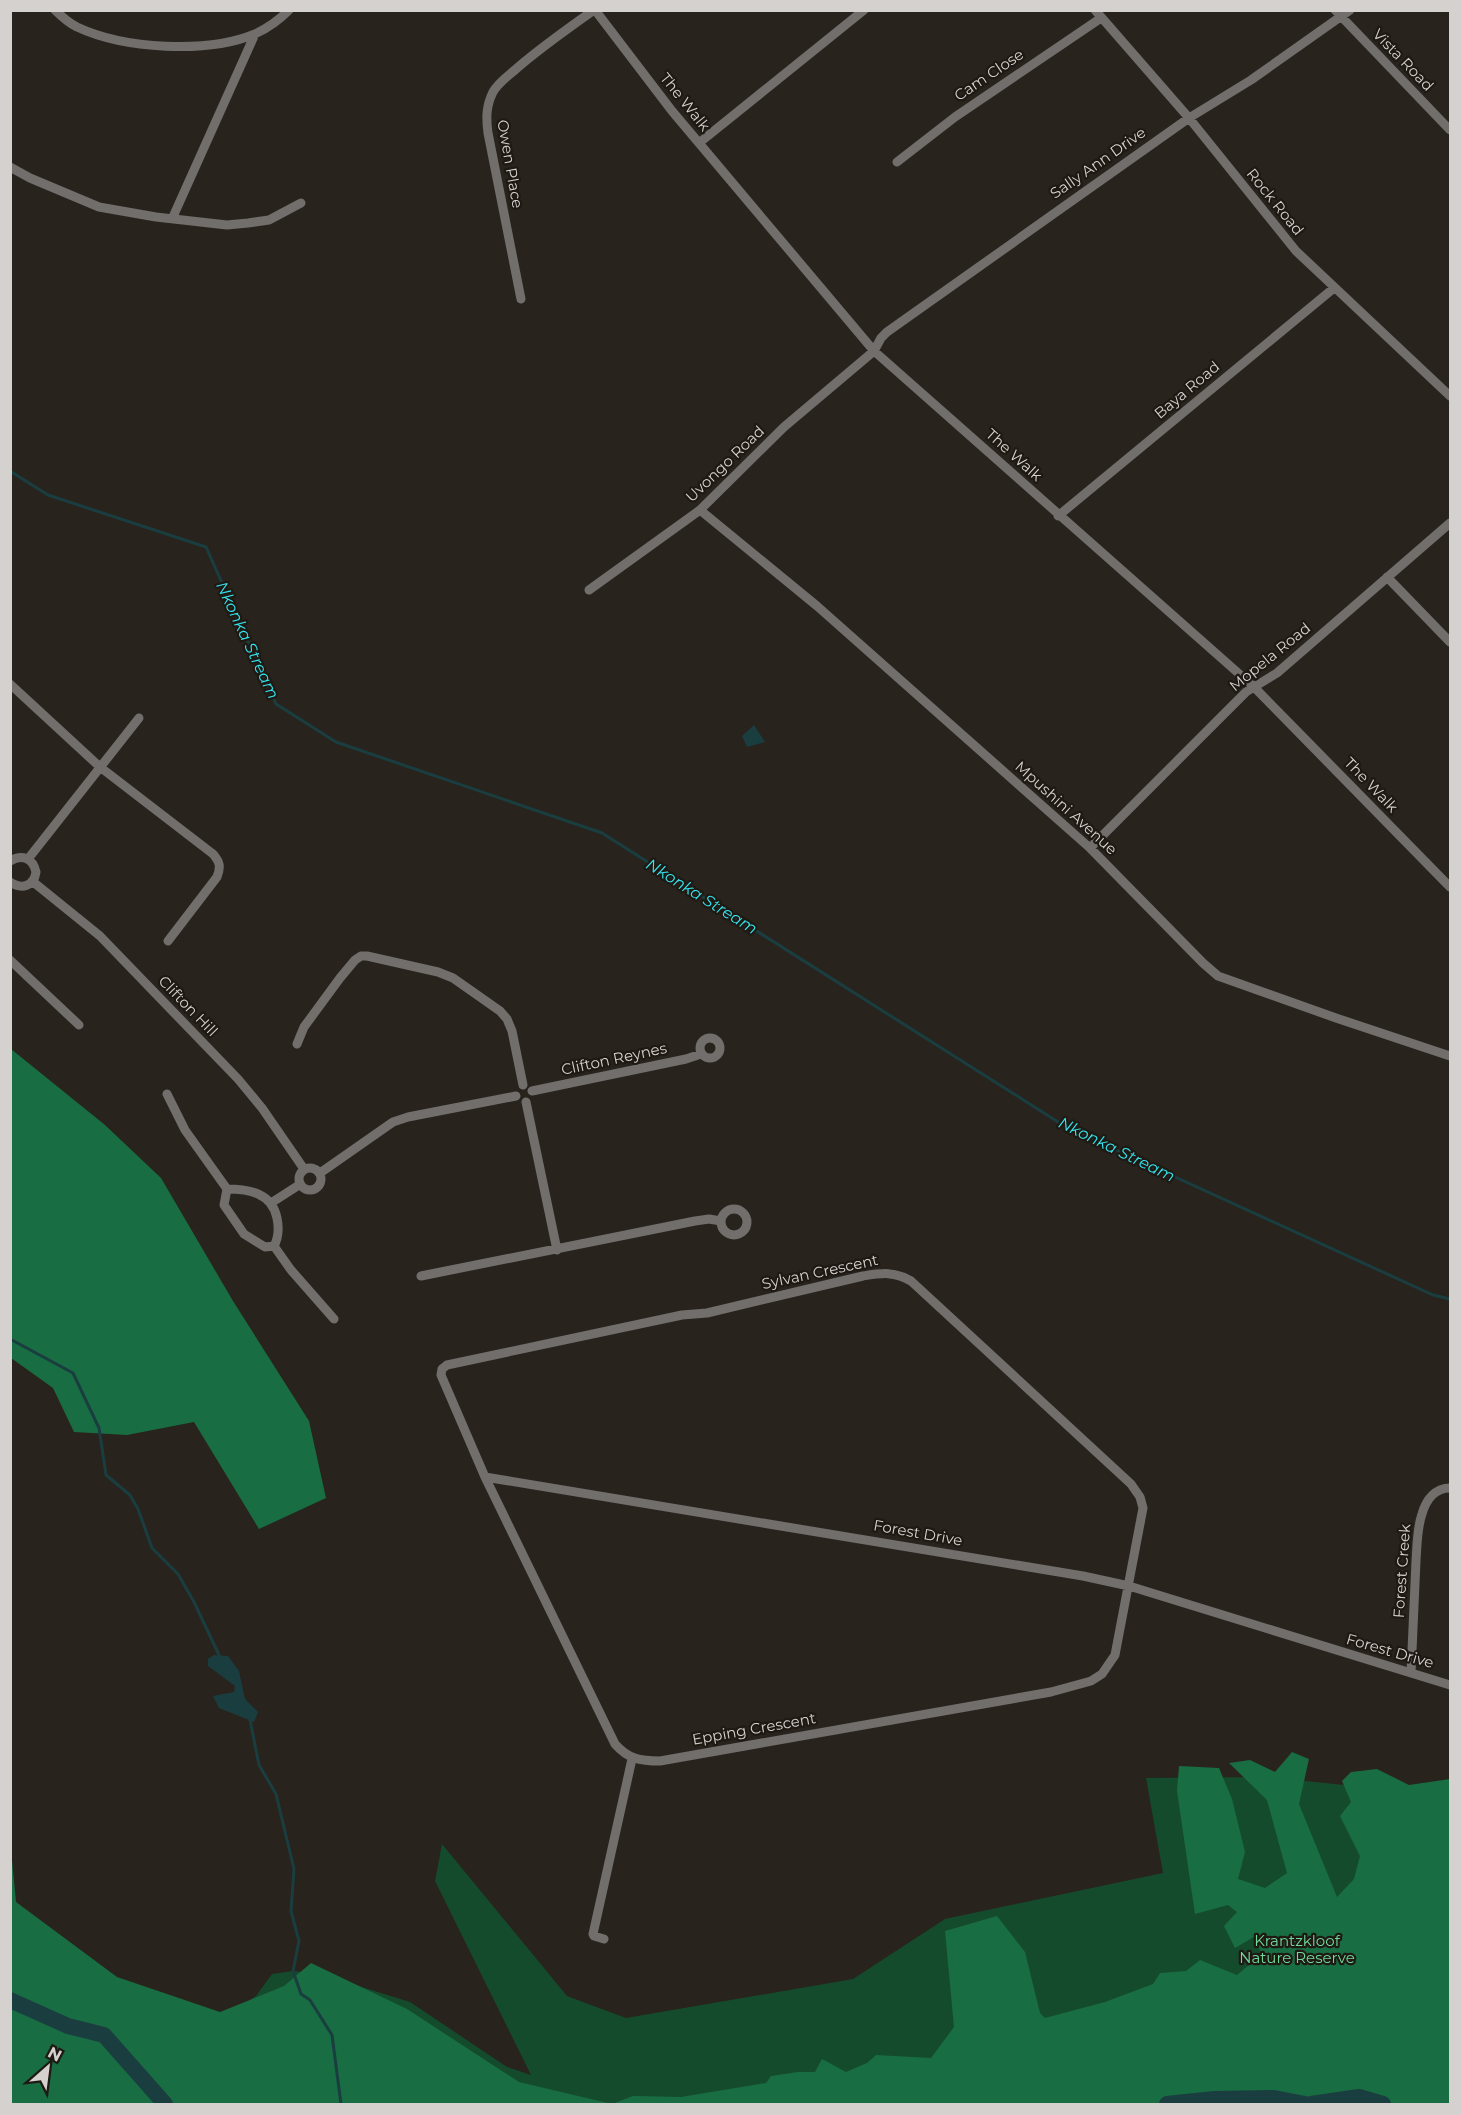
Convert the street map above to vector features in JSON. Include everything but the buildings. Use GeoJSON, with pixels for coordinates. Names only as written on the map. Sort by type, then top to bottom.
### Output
{"type":"FeatureCollection","features":[{"type":"Feature","properties":{"kind":"street"},"geometry":{"type":"LineString","coordinates":[[55,10],[75,26],[93,33],[148,44],[209,45],[255,34],[277,21],[289,10]]}},
{"type":"Feature","properties":{"kind":"street","name":"The Walk"},"geometry":{"type":"LineString","coordinates":[[594,10],[699,143],[874,351],[1254,687],[1450,887]]}},
{"type":"Feature","properties":{"kind":"street","name":"Owen Place"},"geometry":{"type":"LineString","coordinates":[[521,299],[488,133],[487,107],[500,83],[536,51],[594,10]]}},
{"type":"Feature","properties":{"kind":"street"},"geometry":{"type":"LineString","coordinates":[[699,143],[864,10]]}},
{"type":"Feature","properties":{"kind":"street","name":"Sally Ann Drive"},"geometry":{"type":"LineString","coordinates":[[874,351],[886,332],[1189,118],[1251,80],[1338,14],[1350,10]]}},
{"type":"Feature","properties":{"kind":"street","name":"Rock Road"},"geometry":{"type":"LineString","coordinates":[[1098,14],[1189,118],[1284,238],[1450,396]]}},
{"type":"Feature","properties":{"kind":"street","name":"Cam Close"},"geometry":{"type":"LineString","coordinates":[[897,162],[955,117],[1098,14]]}},
{"type":"Feature","properties":{"kind":"street","name":"Vista Road"},"geometry":{"type":"LineString","coordinates":[[1338,14],[1450,130]]}},
{"type":"Feature","properties":{"kind":"street"},"geometry":{"type":"LineString","coordinates":[[172,219],[255,34]]}},
{"type":"Feature","properties":{"kind":"street"},"geometry":{"type":"LineString","coordinates":[[10,167],[30,178],[99,207],[172,219],[227,225],[248,223],[269,220],[301,203]]}},
{"type":"Feature","properties":{"kind":"street","name":"Baya Road"},"geometry":{"type":"LineString","coordinates":[[1058,516],[1334,288]]}},
{"type":"Feature","properties":{"kind":"street","name":"Uvongo Road"},"geometry":{"type":"LineString","coordinates":[[589,590],[699,510],[784,428],[874,351]]}},
{"type":"Feature","properties":{"kind":"street","name":"Mpushini Avenue"},"geometry":{"type":"LineString","coordinates":[[699,510],[817,606],[1090,848],[1218,976],[1450,1056]]}},
{"type":"Feature","properties":{"kind":"street","name":"Mopela Road"},"geometry":{"type":"LineString","coordinates":[[1090,848],[1246,692],[1277,673],[1450,523]]}},
{"type":"Feature","properties":{"kind":"street"},"geometry":{"type":"LineString","coordinates":[[1387,577],[1450,642]]}},
{"type":"Feature","properties":{"kind":"street"},"geometry":{"type":"LineString","coordinates":[[10,684],[100,767],[213,854],[219,862],[220,869],[217,877],[168,941]]}},
{"type":"Feature","properties":{"kind":"street"},"geometry":{"type":"LineString","coordinates":[[28,859],[139,718]]}},
{"type":"Feature","properties":{"kind":"street"},"geometry":{"type":"LineString","coordinates":[[10,861],[19,857],[28,859],[32,862],[36,872],[32,881],[25,886],[11,883]]}},
{"type":"Feature","properties":{"kind":"street","name":"Clifton Hill"},"geometry":{"type":"LineString","coordinates":[[32,881],[100,936],[238,1079],[262,1108],[304,1169]]}},
{"type":"Feature","properties":{"kind":"street"},"geometry":{"type":"LineString","coordinates":[[297,1044],[304,1027],[348,969],[361,956],[367,956],[438,972],[453,978],[500,1011],[512,1030],[523,1085]]}},
{"type":"Feature","properties":{"kind":"street"},"geometry":{"type":"LineString","coordinates":[[10,960],[79,1025]]}},
{"type":"Feature","properties":{"kind":"street","name":"Clifton Reynes"},"geometry":{"type":"LineString","coordinates":[[532,1091],[701,1054]]}},
{"type":"Feature","properties":{"kind":"street"},"geometry":{"type":"LineString","coordinates":[[523,1085],[532,1091],[532,1097],[526,1102]]}},
{"type":"Feature","properties":{"kind":"street"},"geometry":{"type":"LineString","coordinates":[[523,1085],[516,1090],[516,1096],[518,1100],[526,1102]]}},
{"type":"Feature","properties":{"kind":"street"},"geometry":{"type":"LineString","coordinates":[[167,1094],[185,1130],[227,1189],[224,1205],[244,1234],[266,1247],[274,1246]]}},
{"type":"Feature","properties":{"kind":"street"},"geometry":{"type":"LineString","coordinates":[[320,1173],[393,1122],[516,1096]]}},
{"type":"Feature","properties":{"kind":"street"},"geometry":{"type":"LineString","coordinates":[[526,1102],[557,1250]]}},
{"type":"Feature","properties":{"kind":"street"},"geometry":{"type":"LineString","coordinates":[[299,1185],[299,1174],[304,1169],[311,1167],[320,1173]]}},
{"type":"Feature","properties":{"kind":"street"},"geometry":{"type":"LineString","coordinates":[[299,1185],[306,1190],[314,1190],[320,1185],[320,1173]]}},
{"type":"Feature","properties":{"kind":"street"},"geometry":{"type":"LineString","coordinates":[[271,1203],[299,1185]]}},
{"type":"Feature","properties":{"kind":"street"},"geometry":{"type":"LineString","coordinates":[[227,1189],[254,1192],[271,1203],[278,1220],[279,1230],[274,1246]]}},
{"type":"Feature","properties":{"kind":"street"},"geometry":{"type":"LineString","coordinates":[[421,1276],[695,1221],[709,1219],[721,1221]]}},
{"type":"Feature","properties":{"kind":"street"},"geometry":{"type":"LineString","coordinates":[[274,1246],[291,1270],[334,1320]]}},
{"type":"Feature","properties":{"kind":"street","name":"Sylvan Crescent"},"geometry":{"type":"LineString","coordinates":[[485,1477],[441,1375],[442,1369],[447,1365],[682,1315],[706,1313],[863,1276],[887,1273],[900,1275],[911,1281],[1131,1484],[1140,1497],[1143,1508],[1129,1586]]}},
{"type":"Feature","properties":{"kind":"street"},"geometry":{"type":"LineString","coordinates":[[485,1477],[615,1744],[623,1754],[632,1759],[593,1934],[604,1939]]}},
{"type":"Feature","properties":{"kind":"street","name":"Forest Drive"},"geometry":{"type":"LineString","coordinates":[[485,1477],[1083,1576],[1129,1586],[1450,1685]]}},
{"type":"Feature","properties":{"kind":"street","name":"Forest Creek"},"geometry":{"type":"LineString","coordinates":[[1411,1673],[1421,1516],[1426,1503],[1434,1493],[1450,1488]]}},
{"type":"Feature","properties":{"kind":"street","name":"Epping Crescent"},"geometry":{"type":"LineString","coordinates":[[632,1759],[641,1761],[671,1759],[1079,1686],[1102,1674],[1115,1655],[1129,1586]]}},
{"type":"Feature","properties":{"kind":"green space"},"geometry":{"type":"Polygon","coordinates":[[[11,1049],[105,1125],[161,1178],[233,1301],[309,1421],[326,1498],[259,1529],[194,1422],[127,1435],[74,1432],[53,1388],[11,1358],[11,1049]]]}},
{"type":"Feature","properties":{"kind":"green space"},"geometry":{"type":"Polygon","coordinates":[[[1292,1752],[1309,1759],[1299,1804],[1337,1897],[1354,1879],[1360,1856],[1340,1816],[1351,1802],[1342,1781],[1351,1772],[1377,1769],[1409,1785],[1450,1779],[1450,2104],[612,2104],[633,2096],[681,2097],[766,2083],[771,2076],[815,2072],[822,2059],[846,2072],[867,2063],[876,2055],[931,2058],[954,2027],[945,1931],[997,1916],[1025,1952],[1040,2013],[1045,2018],[1105,2002],[1153,1984],[1160,1973],[1186,1971],[1200,1960],[1237,1975],[1262,1954],[1254,1937],[1235,1948],[1224,1926],[1237,1912],[1228,1905],[1195,1914],[1177,1791],[1179,1766],[1219,1768],[1232,1799],[1245,1852],[1238,1879],[1265,1888],[1287,1873],[1267,1800],[1229,1763],[1250,1760],[1275,1772],[1292,1752]]]}},
{"type":"Feature","properties":{"kind":"green space","name":"Krantzkloof Nature Reserve"},"geometry":{"type":"Polygon","coordinates":[[[1267,1777],[1412,1792],[1450,2104],[11,2104],[10,1920],[115,1997],[222,2019],[256,1996],[272,1974],[293,1971],[320,1974],[410,2002],[507,2067],[531,2075],[435,1881],[442,1844],[567,1996],[626,2018],[853,1979],[945,1919],[1163,1873],[1146,1778],[1267,1777]]]}},
{"type":"Feature","properties":{"kind":"green space"},"geometry":{"type":"Polygon","coordinates":[[[11,1849],[16,1902],[117,1977],[220,2012],[284,1986],[311,1963],[407,2009],[519,2082],[612,2104],[11,2104],[11,1849]]]}},
{"type":"Feature","properties":{"kind":"water"},"geometry":{"type":"Polygon","coordinates":[[[754,725],[765,742],[747,747],[742,736],[754,725]]]}},
{"type":"Feature","properties":{"kind":"water"},"geometry":{"type":"Polygon","coordinates":[[[214,1655],[228,1656],[239,1671],[245,1699],[258,1712],[254,1722],[219,1708],[213,1696],[234,1692],[235,1686],[208,1666],[208,1659],[214,1655]]]}},
{"type":"Feature","properties":{"kind":"waterway","name":"Nkonka Stream"},"geometry":{"type":"LineString","coordinates":[[10,471],[48,495],[206,547],[276,704],[336,742],[602,833],[1066,1127],[1433,1295],[1450,1299]]}},
{"type":"Feature","properties":{"kind":"waterway"},"geometry":{"type":"LineString","coordinates":[[10,1339],[73,1373],[99,1428],[106,1475],[130,1495],[138,1509],[152,1548],[178,1574],[219,1655]]}},
{"type":"Feature","properties":{"kind":"waterway"},"geometry":{"type":"LineString","coordinates":[[250,1720],[259,1765],[276,1794],[294,1869],[291,1911],[299,1941],[293,1971],[301,1994],[310,2000],[332,2035],[341,2104]]}},
{"type":"Feature","properties":{"kind":"waterway"},"geometry":{"type":"LineString","coordinates":[[10,2000],[68,2026],[104,2035],[165,2104]]}},
{"type":"Feature","properties":{"kind":"waterway"},"geometry":{"type":"LineString","coordinates":[[1311,2104],[1359,2097],[1383,2104]]}},
{"type":"Feature","properties":{"kind":"waterway"},"geometry":{"type":"LineString","coordinates":[[1167,2104],[1214,2099],[1274,2098],[1305,2104]]}}]}
